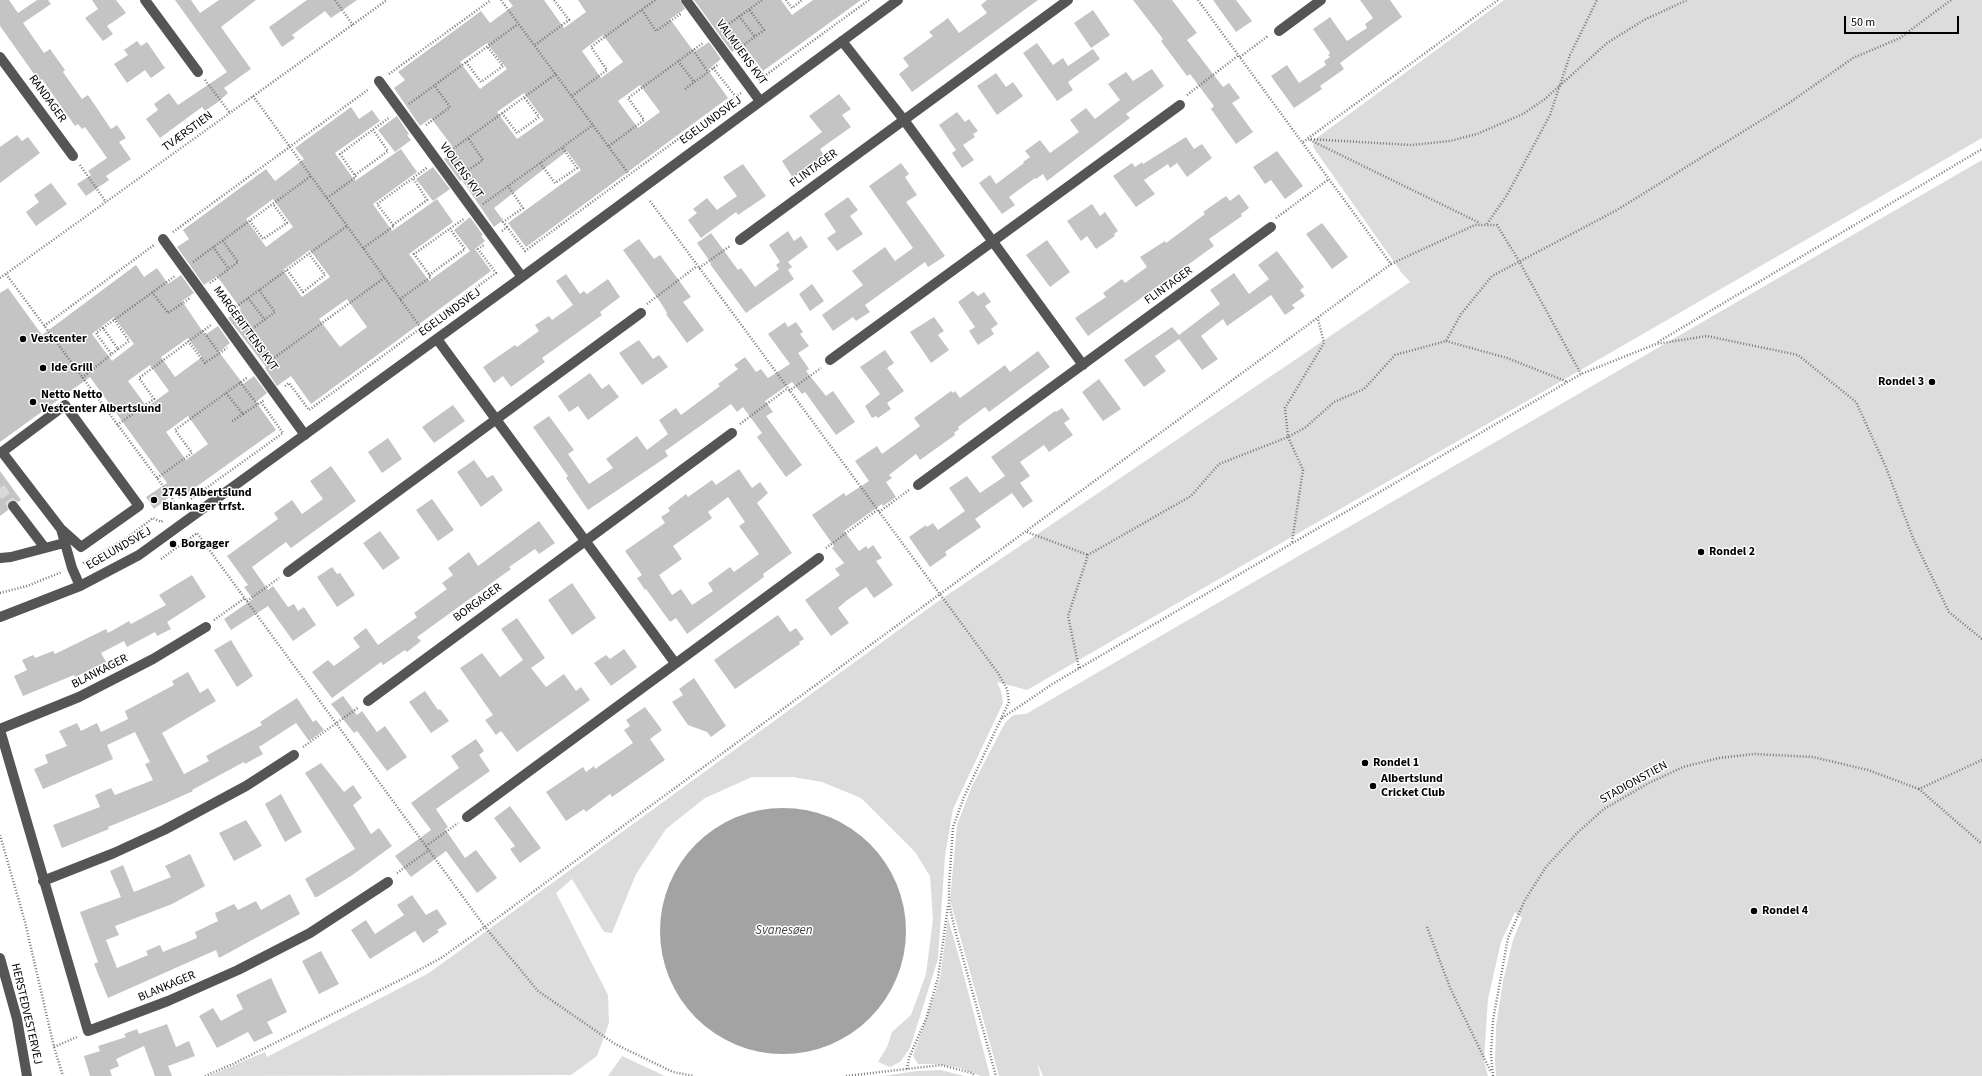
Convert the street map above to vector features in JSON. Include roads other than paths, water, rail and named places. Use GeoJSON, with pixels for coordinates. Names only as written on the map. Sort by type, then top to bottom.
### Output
{"type":"FeatureCollection","features":[{"type":"Feature","properties":{"kind":"street"},"geometry":{"type":"LineString","coordinates":[[145,0],[198,72]]}},
{"type":"Feature","properties":{"kind":"street","name":"EGELUNDSVEJ"},"geometry":{"type":"LineString","coordinates":[[0,617],[80,586],[139,555],[522,277],[898,0]]}},
{"type":"Feature","properties":{"kind":"street","name":"FLINTAGER"},"geometry":{"type":"LineString","coordinates":[[740,240],[1068,0]]}},
{"type":"Feature","properties":{"kind":"street"},"geometry":{"type":"LineString","coordinates":[[1279,31],[1321,0]]}},
{"type":"Feature","properties":{"kind":"street","name":"VALMUENS KVT"},"geometry":{"type":"LineString","coordinates":[[688,3],[760,101]]}},
{"type":"Feature","properties":{"kind":"street"},"geometry":{"type":"LineString","coordinates":[[842,41],[904,120],[1083,365]]}},
{"type":"Feature","properties":{"kind":"street","name":"RANDAGER"},"geometry":{"type":"LineString","coordinates":[[0,57],[73,156]]}},
{"type":"Feature","properties":{"kind":"street","name":"VIOLENS KVT"},"geometry":{"type":"LineString","coordinates":[[379,81],[522,277]]}},
{"type":"Feature","properties":{"kind":"street"},"geometry":{"type":"LineString","coordinates":[[830,360],[993,243],[1180,105]]}},
{"type":"Feature","properties":{"kind":"street","name":"FLINTAGER"},"geometry":{"type":"LineString","coordinates":[[918,485],[1271,227]]}},
{"type":"Feature","properties":{"kind":"street","name":"MARGERITTENS KVT"},"geometry":{"type":"LineString","coordinates":[[163,239],[305,435]]}},
{"type":"Feature","properties":{"kind":"street"},"geometry":{"type":"LineString","coordinates":[[288,572],[641,313]]}},
{"type":"Feature","properties":{"kind":"street"},"geometry":{"type":"LineString","coordinates":[[437,339],[675,663]]}},
{"type":"Feature","properties":{"kind":"street"},"geometry":{"type":"LineString","coordinates":[[61,530],[82,547],[139,506],[65,404],[2,452],[61,530],[72,568],[80,586]]}},
{"type":"Feature","properties":{"kind":"street","name":"BORGAGER"},"geometry":{"type":"LineString","coordinates":[[368,701],[732,433]]}},
{"type":"Feature","properties":{"kind":"street"},"geometry":{"type":"LineString","coordinates":[[13,506],[45,548]]}},
{"type":"Feature","properties":{"kind":"street"},"geometry":{"type":"LineString","coordinates":[[0,558],[11,557],[64,543]]}},
{"type":"Feature","properties":{"kind":"street"},"geometry":{"type":"LineString","coordinates":[[467,816],[819,558]]}},
{"type":"Feature","properties":{"kind":"street","name":"BLANKAGER"},"geometry":{"type":"LineString","coordinates":[[206,627],[153,659],[79,697],[0,730],[42,881],[88,1030],[168,1001],[238,970],[310,933],[388,882]]}},
{"type":"Feature","properties":{"kind":"street"},"geometry":{"type":"LineString","coordinates":[[42,881],[114,853],[164,830],[246,786],[294,755]]}},
{"type":"Feature","properties":{"kind":"street","name":"HERSTEDVESTERVEJ"},"geometry":{"type":"LineString","coordinates":[[0,958],[17,1019],[27,1076]]}},
{"type":"Feature","properties":{"kind":"water","name":"Svanesøen"},"geometry":{"type":"Polygon","coordinates":[[[783,808],[807,811],[830,818],[851,829],[870,844],[885,863],[896,884],[903,907],[906,931],[903,955],[896,978],[885,999],[870,1018],[851,1033],[830,1044],[807,1051],[783,1054],[759,1051],[736,1044],[715,1033],[696,1018],[681,999],[670,978],[663,955],[660,931],[663,907],[670,884],[681,863],[696,844],[715,829],[736,818],[759,811],[783,808]]]}},
{"type":"Feature","properties":{"kind":"tunnel"},"geometry":{"type":"LineString","coordinates":[[0,488],[13,506]]}},
{"type":"Feature","properties":{"kind":"place","name":"Vestcenter"},"geometry":{"type":"Point","coordinates":[23,339]}},
{"type":"Feature","properties":{"kind":"place","name":"Ide Grill"},"geometry":{"type":"Point","coordinates":[43,368]}},
{"type":"Feature","properties":{"kind":"place","name":"Rondel 3"},"geometry":{"type":"Point","coordinates":[1932,382]}},
{"type":"Feature","properties":{"kind":"place","name":"Netto Netto Vestcenter Albertslund"},"geometry":{"type":"Point","coordinates":[33,402]}},
{"type":"Feature","properties":{"kind":"place","name":"2745 Albertslund Blankager trfst."},"geometry":{"type":"Point","coordinates":[154,500]}},
{"type":"Feature","properties":{"kind":"place","name":"Borgager"},"geometry":{"type":"Point","coordinates":[173,544]}},
{"type":"Feature","properties":{"kind":"place","name":"Rondel 2"},"geometry":{"type":"Point","coordinates":[1701,552]}},
{"type":"Feature","properties":{"kind":"place","name":"Rondel 1"},"geometry":{"type":"Point","coordinates":[1365,763]}},
{"type":"Feature","properties":{"kind":"place","name":"Albertslund Cricket Club"},"geometry":{"type":"Point","coordinates":[1373,786]}},
{"type":"Feature","properties":{"kind":"place","name":"Rondel 4"},"geometry":{"type":"Point","coordinates":[1754,911]}}]}
